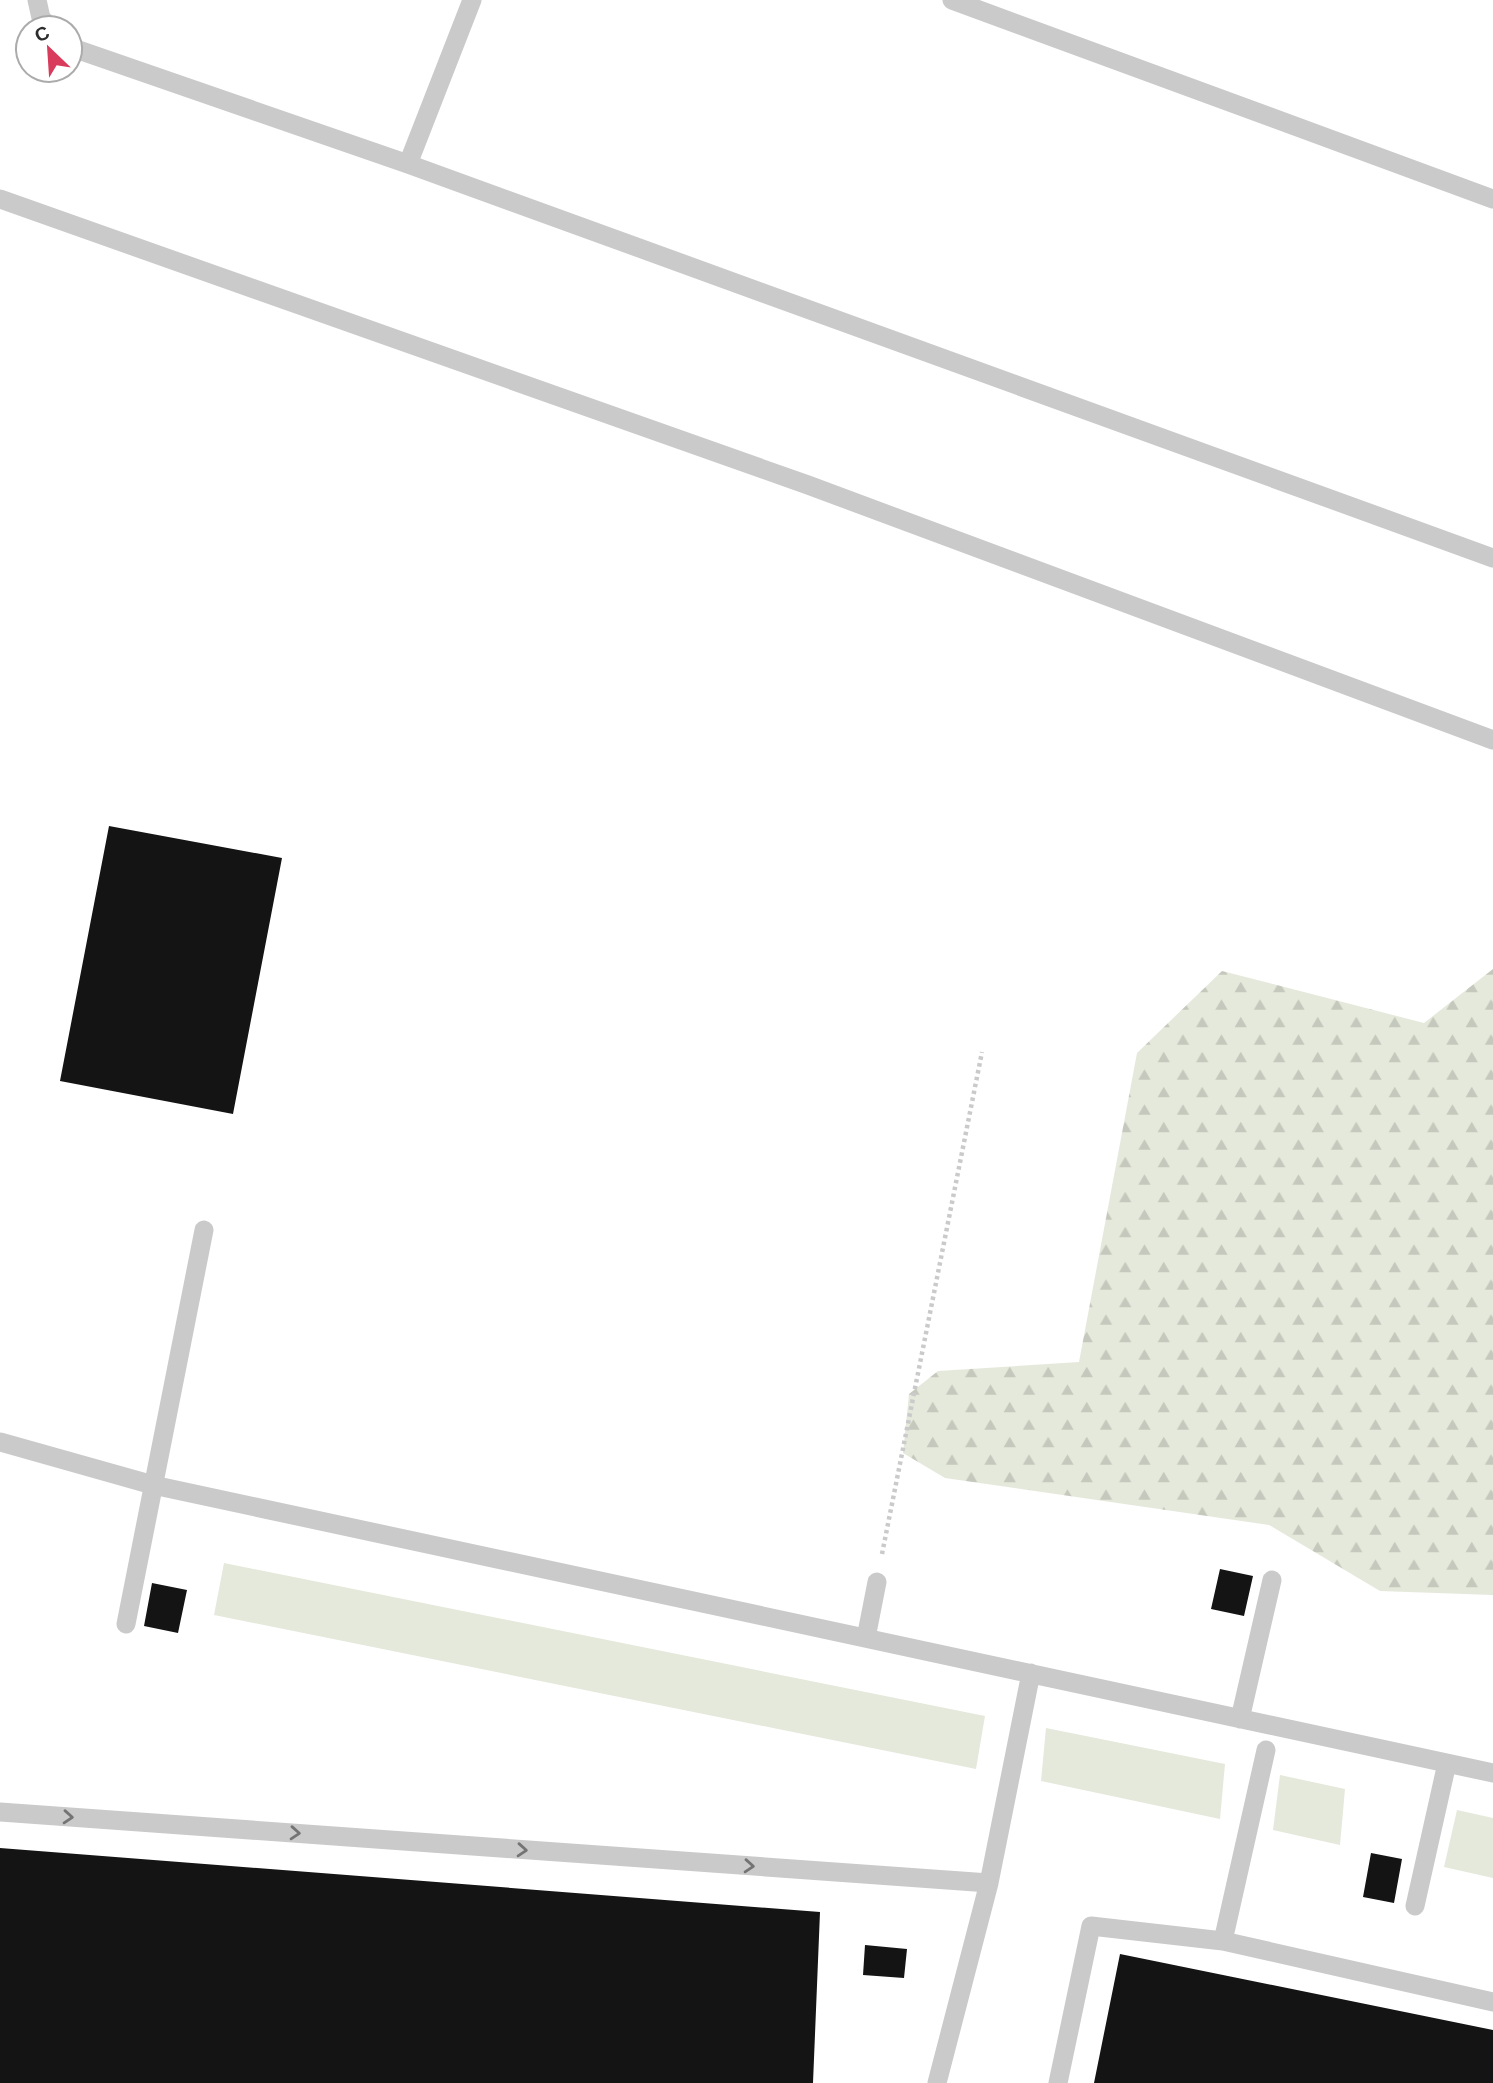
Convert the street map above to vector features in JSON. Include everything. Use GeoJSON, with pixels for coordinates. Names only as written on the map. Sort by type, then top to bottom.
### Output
{"type":"FeatureCollection","features":[{"type":"Feature","properties":{"kind":"lane"},"geometry":{"type":"LineString","coordinates":[[408,164],[472,0]]}},
{"type":"Feature","properties":{"kind":"lane"},"geometry":{"type":"LineString","coordinates":[[952,0],[1493,198]]}},
{"type":"Feature","properties":{"kind":"lane"},"geometry":{"type":"LineString","coordinates":[[84,52],[408,164],[1493,558]]}},
{"type":"Feature","properties":{"kind":"lane"},"geometry":{"type":"LineString","coordinates":[[0,199],[808,485],[1493,740]]}},
{"type":"Feature","properties":{"kind":"lane"},"geometry":{"type":"LineString","coordinates":[[126,1624],[205,1230]]}},
{"type":"Feature","properties":{"kind":"lane"},"geometry":{"type":"LineString","coordinates":[[0,1442],[153,1485],[1493,1773]]}},
{"type":"Feature","properties":{"kind":"lane"},"geometry":{"type":"LineString","coordinates":[[1240,1718],[1272,1580]]}},
{"type":"Feature","properties":{"kind":"lane"},"geometry":{"type":"LineString","coordinates":[[866,1638],[877,1582]]}},
{"type":"Feature","properties":{"kind":"lane"},"geometry":{"type":"LineString","coordinates":[[937,2083],[989,1883],[1031,1673]]}},
{"type":"Feature","properties":{"kind":"lane"},"geometry":{"type":"LineString","coordinates":[[1223,1941],[1266,1750]]}},
{"type":"Feature","properties":{"kind":"lane"},"geometry":{"type":"LineString","coordinates":[[1415,1906],[1447,1763]]}},
{"type":"Feature","properties":{"kind":"lane"},"geometry":{"type":"LineString","coordinates":[[0,1812],[989,1883]]}},
{"type":"Feature","properties":{"kind":"lane"},"geometry":{"type":"LineString","coordinates":[[1058,2083],[1091,1926],[1223,1941],[1493,2002]]}},
{"type":"Feature","properties":{"kind":"path"},"geometry":{"type":"LineString","coordinates":[[877,1582],[982,1052]]}},
{"type":"Feature","properties":{"kind":"green space"},"geometry":{"type":"Polygon","coordinates":[[[1493,969],[1493,1595],[1380,1591],[1269,1525],[945,1478],[903,1453],[909,1394],[938,1371],[1079,1362],[1137,1053],[1222,971],[1424,1023],[1493,969]]]}},
{"type":"Feature","properties":{"kind":"green space"},"geometry":{"type":"Polygon","coordinates":[[[224,1563],[985,1716],[976,1769],[214,1615],[224,1563]]]}},
{"type":"Feature","properties":{"kind":"green space"},"geometry":{"type":"Polygon","coordinates":[[[1046,1728],[1225,1764],[1220,1819],[1041,1781],[1046,1728]]]}},
{"type":"Feature","properties":{"kind":"green space"},"geometry":{"type":"Polygon","coordinates":[[[1280,1775],[1345,1789],[1340,1845],[1273,1830],[1280,1775]]]}},
{"type":"Feature","properties":{"kind":"green space"},"geometry":{"type":"Polygon","coordinates":[[[1457,1810],[1493,1818],[1493,1878],[1444,1867],[1457,1810]]]}},
{"type":"Feature","properties":{"kind":"building"},"geometry":{"type":"Polygon","coordinates":[[[109,826],[282,858],[233,1114],[60,1081],[109,826]]]}},
{"type":"Feature","properties":{"kind":"building"},"geometry":{"type":"Polygon","coordinates":[[[1220,1569],[1253,1576],[1244,1616],[1211,1609],[1220,1569]]]}},
{"type":"Feature","properties":{"kind":"building"},"geometry":{"type":"Polygon","coordinates":[[[152,1583],[187,1590],[178,1633],[144,1626],[152,1583]]]}},
{"type":"Feature","properties":{"kind":"building"},"geometry":{"type":"Polygon","coordinates":[[[0,1848],[820,1912],[813,2083],[0,2083],[0,1848]]]}},
{"type":"Feature","properties":{"kind":"building"},"geometry":{"type":"Polygon","coordinates":[[[1371,1853],[1402,1859],[1394,1903],[1363,1897],[1371,1853]]]}},
{"type":"Feature","properties":{"kind":"building"},"geometry":{"type":"Polygon","coordinates":[[[865,1945],[907,1949],[904,1978],[863,1975],[865,1945]]]}},
{"type":"Feature","properties":{"kind":"building"},"geometry":{"type":"Polygon","coordinates":[[[1120,1954],[1493,2030],[1493,2083],[1094,2083],[1120,1954]]]}}]}
